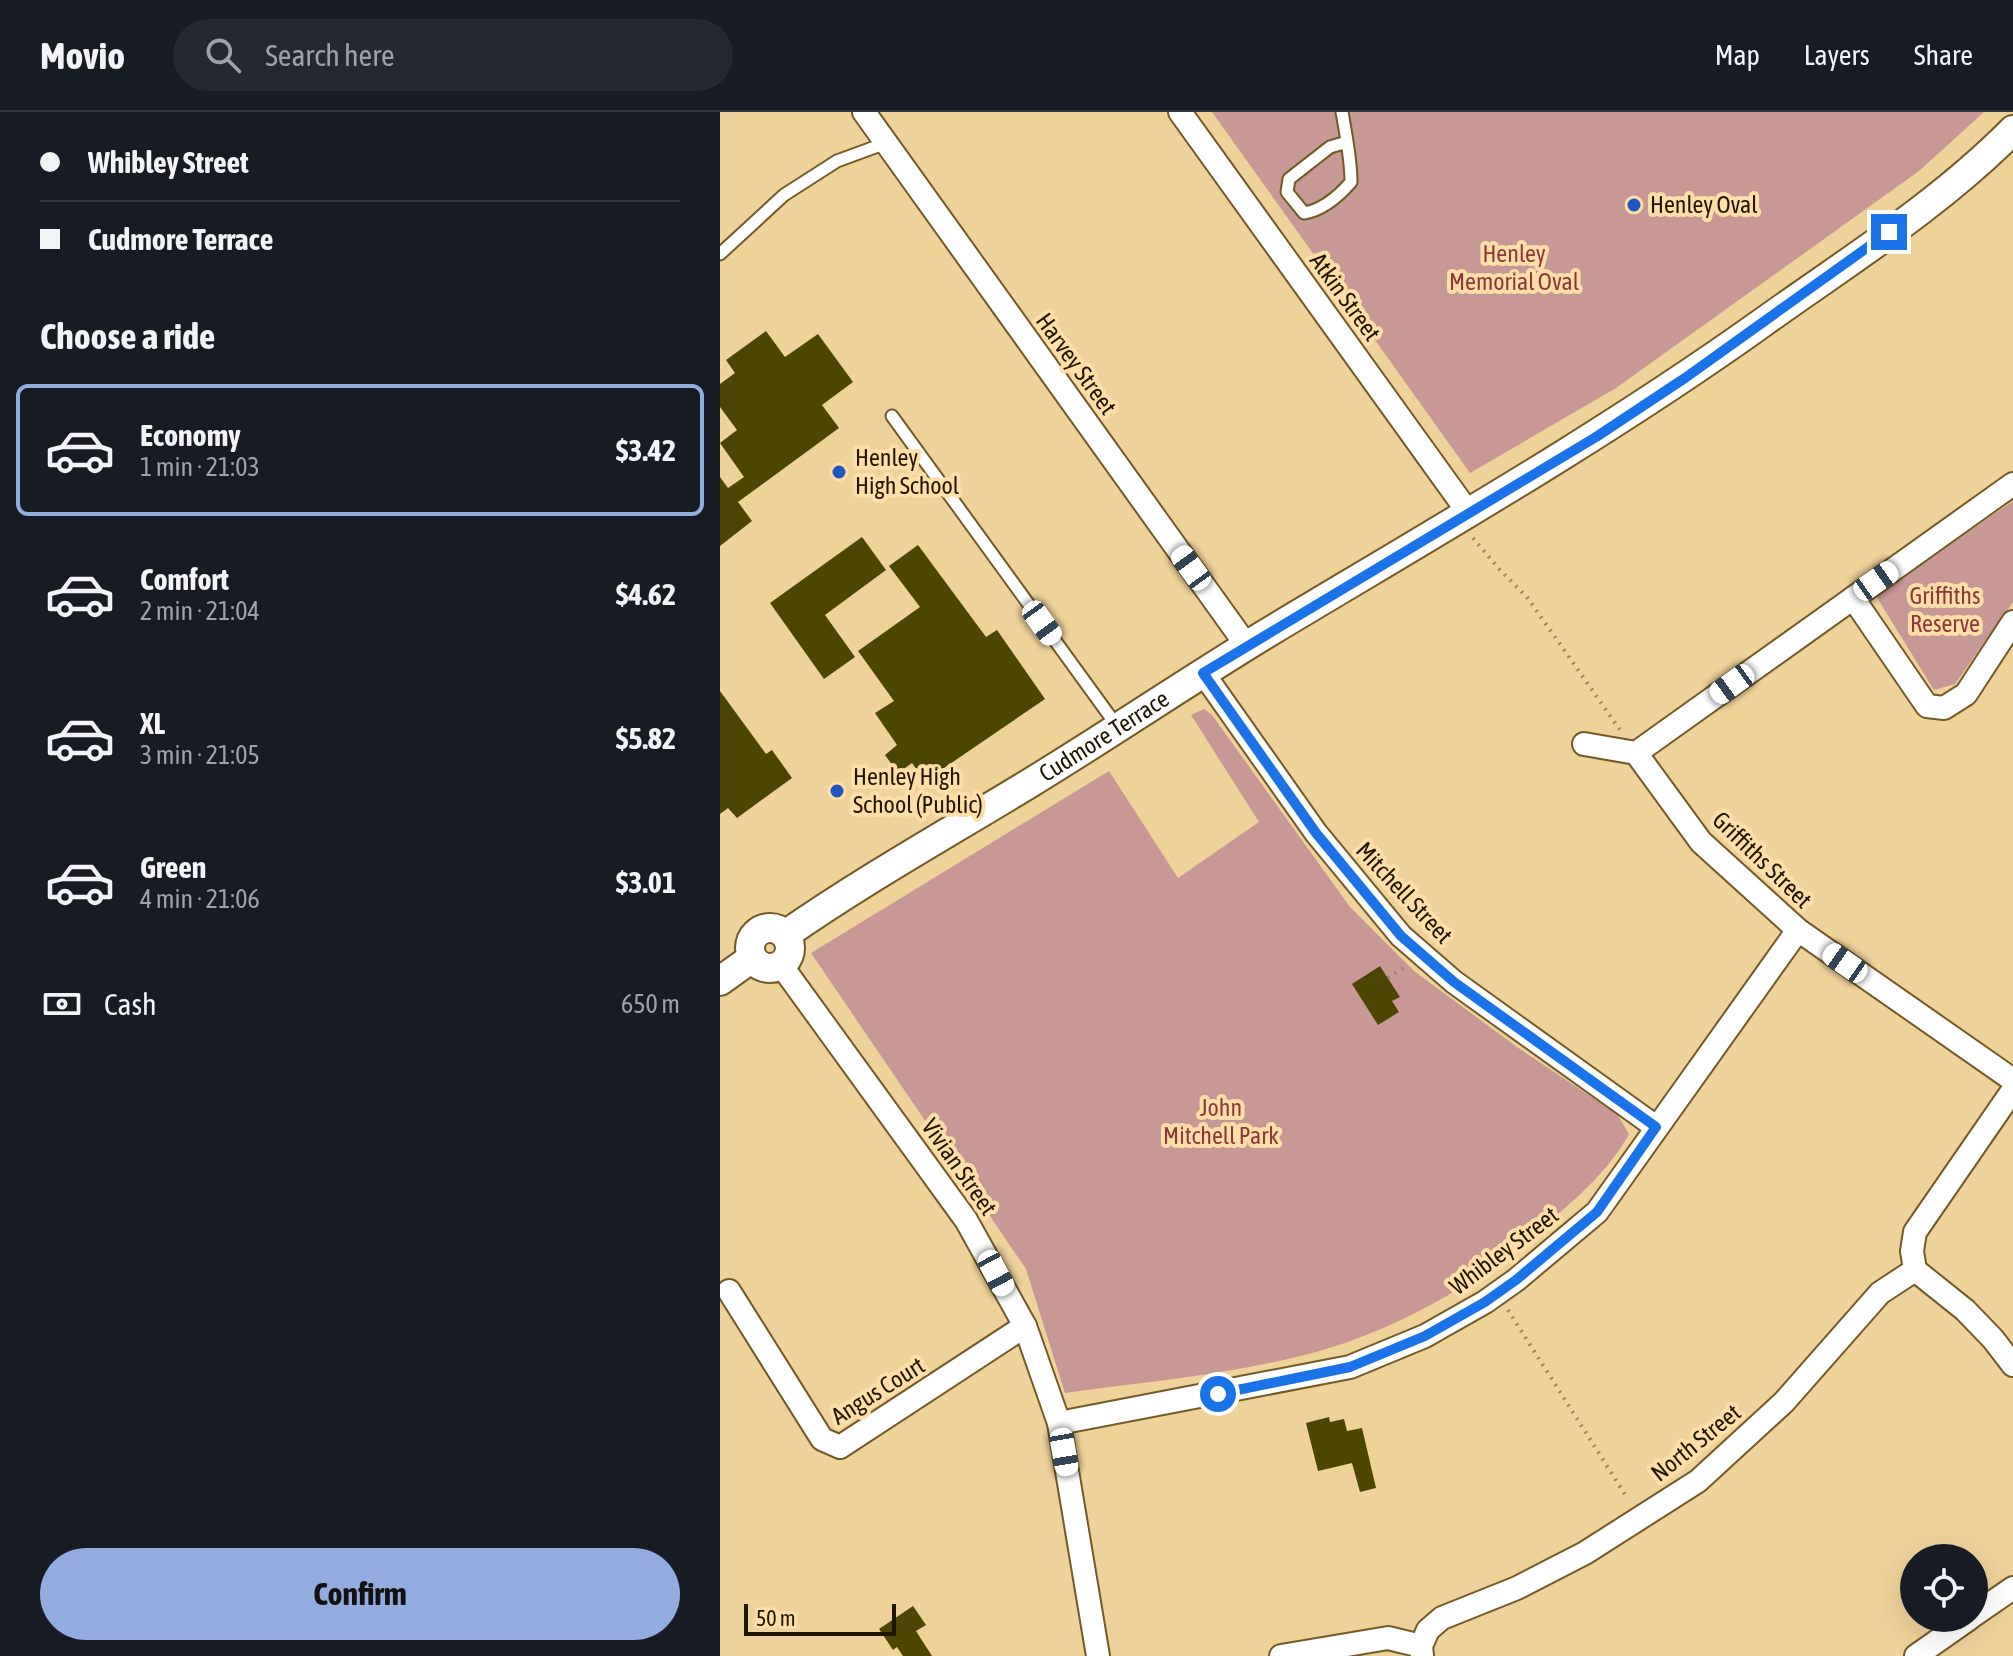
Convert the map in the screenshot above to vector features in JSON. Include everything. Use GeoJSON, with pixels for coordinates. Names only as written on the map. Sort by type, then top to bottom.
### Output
{"type":"FeatureCollection","features":[{"type":"Feature","properties":{"kind":"street","name":"Harvey Street"},"geometry":{"type":"LineString","coordinates":[[864,112],[1247,646]]}},
{"type":"Feature","properties":{"kind":"street","name":"Atkin Street"},"geometry":{"type":"LineString","coordinates":[[1180,112],[1468,512]]}},
{"type":"Feature","properties":{"kind":"street","name":"Cudmore Terrace"},"geometry":{"type":"LineString","coordinates":[[785,935],[850,890],[1032,781],[1203,673],[1596,437],[1685,378],[1974,170],[2013,130]]}},
{"type":"Feature","properties":{"kind":"street"},"geometry":{"type":"LineString","coordinates":[[1584,744],[1636,753],[2013,484]]}},
{"type":"Feature","properties":{"kind":"street"},"geometry":{"type":"LineString","coordinates":[[1853,598],[1927,706],[1944,708],[1966,694],[2013,622]]}},
{"type":"Feature","properties":{"kind":"street","name":"Mitchell Street"},"geometry":{"type":"LineString","coordinates":[[1203,673],[1316,833],[1401,936],[1454,982],[1656,1127]]}},
{"type":"Feature","properties":{"kind":"street","name":"Griffiths Street"},"geometry":{"type":"LineString","coordinates":[[1636,753],[1701,842],[1798,930],[2013,1080]]}},
{"type":"Feature","properties":{"kind":"street"},"geometry":{"type":"LineString","coordinates":[[773,928],[785,935],[790,946],[788,956],[781,965],[767,968],[758,965],[752,958],[750,943],[759,931],[773,928]]}},
{"type":"Feature","properties":{"kind":"street","name":"Whibley Street"},"geometry":{"type":"LineString","coordinates":[[1059,1423],[1350,1367],[1425,1336],[1485,1302],[1597,1212],[1798,930]]}},
{"type":"Feature","properties":{"kind":"street"},"geometry":{"type":"LineString","coordinates":[[720,981],[752,958]]}},
{"type":"Feature","properties":{"kind":"street","name":"Vivian Street"},"geometry":{"type":"LineString","coordinates":[[781,965],[966,1220],[1025,1326],[1059,1423],[1098,1656]]}},
{"type":"Feature","properties":{"kind":"street"},"geometry":{"type":"LineString","coordinates":[[2013,1090],[1915,1232],[1912,1251],[1915,1270],[1965,1310],[2013,1365]]}},
{"type":"Feature","properties":{"kind":"street","name":"North Street"},"geometry":{"type":"LineString","coordinates":[[1281,1656],[1388,1638],[1422,1651],[1428,1630],[1442,1618],[1517,1588],[1585,1553],[1698,1481],[1784,1402],[1880,1293],[1915,1270]]}},
{"type":"Feature","properties":{"kind":"street","name":"Angus Court"},"geometry":{"type":"LineString","coordinates":[[729,1291],[822,1439],[840,1447],[1025,1326]]}},
{"type":"Feature","properties":{"kind":"street"},"geometry":{"type":"LineString","coordinates":[[1988,1606],[2013,1588]]}},
{"type":"Feature","properties":{"kind":"street"},"geometry":{"type":"LineString","coordinates":[[1916,1656],[1950,1632]]}},
{"type":"Feature","properties":{"kind":"lane"},"geometry":{"type":"LineString","coordinates":[[1342,112],[1347,142],[1351,182],[1339,195],[1315,211],[1304,213],[1287,192],[1289,179],[1330,147],[1347,142]]}},
{"type":"Feature","properties":{"kind":"lane"},"geometry":{"type":"LineString","coordinates":[[720,254],[784,195],[837,161],[886,143]]}},
{"type":"Feature","properties":{"kind":"lane"},"geometry":{"type":"LineString","coordinates":[[892,416],[1118,726]]}},
{"type":"Feature","properties":{"kind":"path"},"geometry":{"type":"LineString","coordinates":[[1468,512],[1473,542],[1527,597],[1636,753]]}},
{"type":"Feature","properties":{"kind":"path"},"geometry":{"type":"LineString","coordinates":[[1388,978],[1405,967],[1397,958]]}},
{"type":"Feature","properties":{"kind":"path"},"geometry":{"type":"LineString","coordinates":[[1508,1310],[1626,1496]]}},
{"type":"Feature","properties":{"kind":"green space","name":"Henley Memorial Oval"},"geometry":{"type":"Polygon","coordinates":[[[1212,112],[1984,112],[1919,171],[1616,388],[1470,473],[1212,112]]]}},
{"type":"Feature","properties":{"kind":"green space","name":"Griffiths Reserve"},"geometry":{"type":"Polygon","coordinates":[[[2013,501],[2013,602],[1955,684],[1934,690],[1876,596],[2013,501]]]}},
{"type":"Feature","properties":{"kind":"green space","name":"John Mitchell Park"},"geometry":{"type":"Polygon","coordinates":[[[1204,709],[1212,715],[1350,907],[1414,971],[1517,1047],[1617,1114],[1629,1134],[1593,1182],[1523,1244],[1468,1283],[1409,1316],[1347,1342],[1286,1360],[1191,1377],[1065,1393],[1026,1269],[811,953],[1109,771],[1178,878],[1259,822],[1191,715],[1204,709]]]}},
{"type":"Feature","properties":{"kind":"building"},"geometry":{"type":"Polygon","coordinates":[[[766,331],[785,357],[818,334],[853,382],[822,405],[839,428],[738,502],[752,521],[720,546],[720,477],[728,488],[744,477],[720,443],[737,430],[720,407],[720,384],[735,373],[726,360],[766,331]]]}},
{"type":"Feature","properties":{"kind":"building"},"geometry":{"type":"Polygon","coordinates":[[[862,537],[886,570],[825,615],[855,657],[824,679],[770,603],[862,537]]]}},
{"type":"Feature","properties":{"kind":"building"},"geometry":{"type":"Polygon","coordinates":[[[918,545],[986,637],[997,630],[1045,699],[925,781],[912,763],[898,773],[885,755],[897,745],[875,713],[894,701],[858,651],[920,607],[889,566],[918,545]]]}},
{"type":"Feature","properties":{"kind":"building"},"geometry":{"type":"Polygon","coordinates":[[[720,691],[766,754],[772,750],[792,778],[737,818],[728,808],[720,814],[720,691]]]}},
{"type":"Feature","properties":{"kind":"building"},"geometry":{"type":"Polygon","coordinates":[[[1380,966],[1400,997],[1392,1001],[1399,1012],[1378,1025],[1352,984],[1380,966]]]}},
{"type":"Feature","properties":{"kind":"building"},"geometry":{"type":"Polygon","coordinates":[[[1329,1417],[1330,1422],[1344,1419],[1347,1431],[1362,1428],[1376,1488],[1360,1492],[1352,1463],[1318,1471],[1306,1423],[1329,1417]]]}},
{"type":"Feature","properties":{"kind":"building"},"geometry":{"type":"Polygon","coordinates":[[[913,1606],[926,1625],[916,1631],[932,1656],[903,1656],[897,1647],[893,1650],[879,1629],[913,1606]]]}},
{"type":"Feature","properties":{"kind":"place","name":"Henley Oval"},"geometry":{"type":"Point","coordinates":[1634,205]}},
{"type":"Feature","properties":{"kind":"place","name":"Henley High School"},"geometry":{"type":"Point","coordinates":[839,472]}},
{"type":"Feature","properties":{"kind":"place","name":"Henley High School (Public)"},"geometry":{"type":"Point","coordinates":[837,791]}},
{"type":"Feature","properties":{"kind":"route"},"geometry":{"type":"LineString","coordinates":[[1218,1394],[1350,1367],[1425,1336],[1485,1302],[1597,1212],[1656,1127],[1454,982],[1401,936],[1316,833],[1203,673],[1596,437],[1685,378],[1889,232]]}}]}
